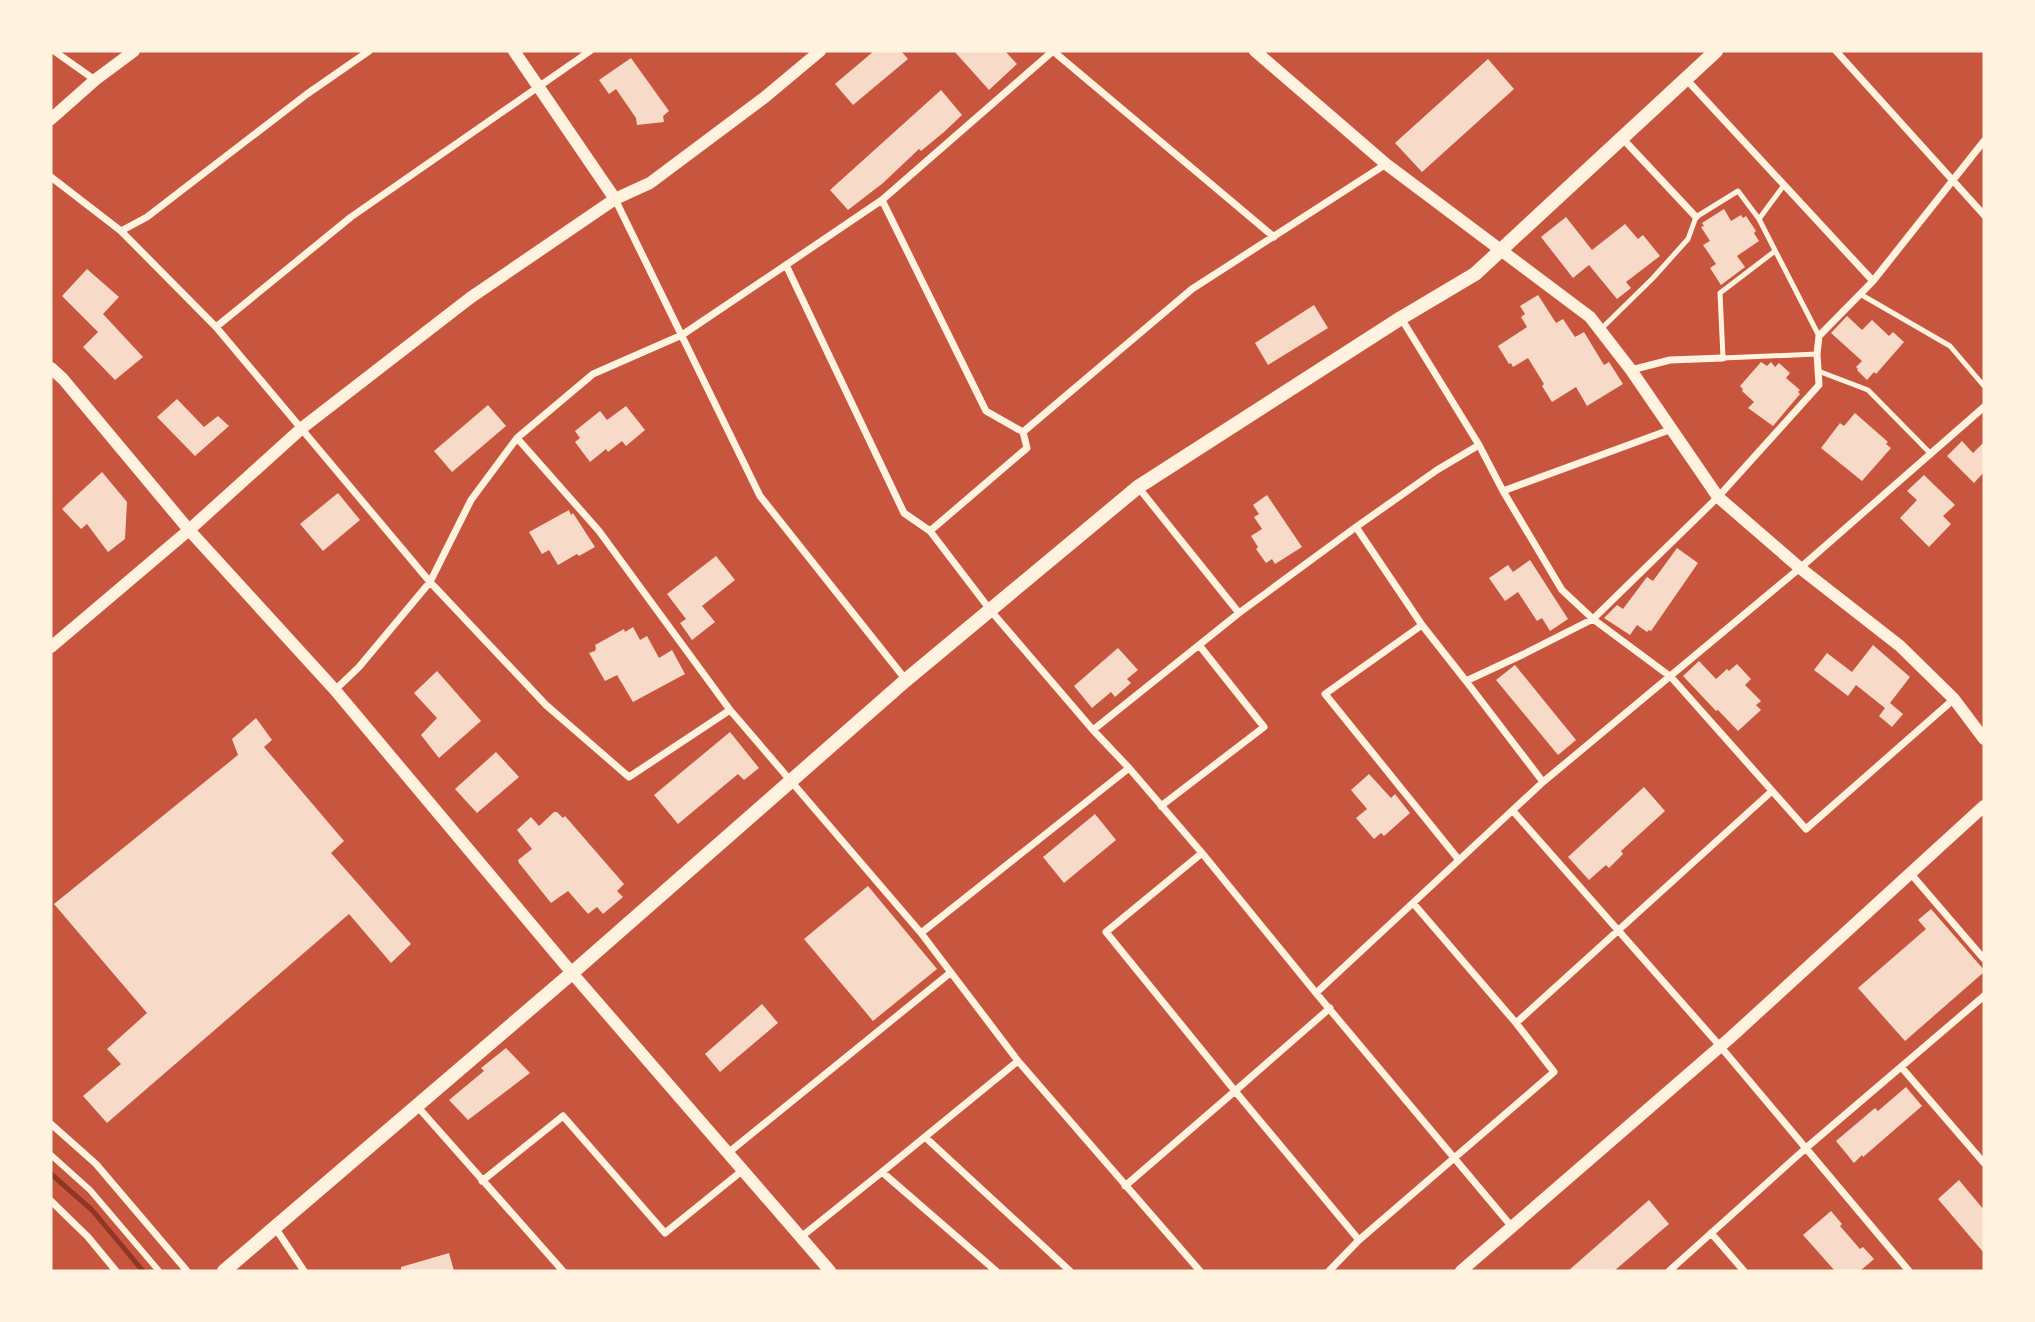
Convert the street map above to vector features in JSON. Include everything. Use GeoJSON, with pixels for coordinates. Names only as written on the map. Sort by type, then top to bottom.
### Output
{"type":"FeatureCollection","features":[{"type":"Feature","properties":{"kind":"main road"},"geometry":{"type":"LineString","coordinates":[[224,1271],[572,973],[906,680],[1138,487],[1401,318],[1475,274],[1716,51]]}},
{"type":"Feature","properties":{"kind":"street"},"geometry":{"type":"LineString","coordinates":[[54,51],[95,80]]}},
{"type":"Feature","properties":{"kind":"street"},"geometry":{"type":"LineString","coordinates":[[51,119],[95,80],[134,51]]}},
{"type":"Feature","properties":{"kind":"street"},"geometry":{"type":"LineString","coordinates":[[121,231],[147,217],[307,94],[369,51]]}},
{"type":"Feature","properties":{"kind":"street"},"geometry":{"type":"LineString","coordinates":[[514,51],[615,199],[761,496],[906,680]]}},
{"type":"Feature","properties":{"kind":"street"},"geometry":{"type":"LineString","coordinates":[[216,327],[351,217],[590,51]]}},
{"type":"Feature","properties":{"kind":"street"},"geometry":{"type":"LineString","coordinates":[[51,647],[190,530],[302,428],[470,298],[615,199],[650,183],[765,97],[820,51]]}},
{"type":"Feature","properties":{"kind":"street"},"geometry":{"type":"LineString","coordinates":[[335,690],[359,667],[430,582],[471,500],[517,438],[593,374],[682,335],[881,200],[1053,51],[1274,237]]}},
{"type":"Feature","properties":{"kind":"street"},"geometry":{"type":"LineString","coordinates":[[1255,51],[1386,164],[1590,317],[1631,370],[1718,496],[1800,568],[1900,646],[1954,699],[1984,739]]}},
{"type":"Feature","properties":{"kind":"street"},"geometry":{"type":"LineString","coordinates":[[1836,51],[1984,215]]}},
{"type":"Feature","properties":{"kind":"street"},"geometry":{"type":"LineString","coordinates":[[1686,78],[1873,281]]}},
{"type":"Feature","properties":{"kind":"street"},"geometry":{"type":"LineString","coordinates":[[1622,137],[1696,217]]}},
{"type":"Feature","properties":{"kind":"street"},"geometry":{"type":"LineString","coordinates":[[1466,681],[1592,619],[1718,496],[1819,384],[1819,336],[1873,281],[1984,141]]}},
{"type":"Feature","properties":{"kind":"street"},"geometry":{"type":"LineString","coordinates":[[1023,432],[1192,289],[1386,164]]}},
{"type":"Feature","properties":{"kind":"street"},"geometry":{"type":"LineString","coordinates":[[51,177],[121,231],[216,327],[430,582],[546,705],[629,777],[730,709]]}},
{"type":"Feature","properties":{"kind":"street"},"geometry":{"type":"LineString","coordinates":[[881,200],[986,411],[1023,432],[1027,448],[930,531]]}},
{"type":"Feature","properties":{"kind":"street"},"geometry":{"type":"LineString","coordinates":[[786,265],[904,513],[930,531],[991,611],[1202,853],[1513,1227]]}},
{"type":"Feature","properties":{"kind":"street"},"geometry":{"type":"LineString","coordinates":[[1401,318],[1479,445],[1562,590],[1592,619],[1671,677],[1806,829],[1954,699]]}},
{"type":"Feature","properties":{"kind":"street"},"geometry":{"type":"LineString","coordinates":[[1631,370],[1670,360],[1723,358]]}},
{"type":"Feature","properties":{"kind":"street"},"geometry":{"type":"LineString","coordinates":[[51,368],[190,530],[335,690],[572,973],[830,1271]]}},
{"type":"Feature","properties":{"kind":"street"},"geometry":{"type":"LineString","coordinates":[[1316,993],[1543,782],[1800,568],[1984,407]]}},
{"type":"Feature","properties":{"kind":"street"},"geometry":{"type":"LineString","coordinates":[[1503,491],[1672,429]]}},
{"type":"Feature","properties":{"kind":"street"},"geometry":{"type":"LineString","coordinates":[[517,438],[599,531],[730,709],[921,933],[1018,1061],[1200,1271]]}},
{"type":"Feature","properties":{"kind":"street"},"geometry":{"type":"LineString","coordinates":[[1093,730],[1239,613],[1437,470],[1479,445]]}},
{"type":"Feature","properties":{"kind":"street"},"geometry":{"type":"LineString","coordinates":[[1138,487],[1239,613]]}},
{"type":"Feature","properties":{"kind":"street"},"geometry":{"type":"LineString","coordinates":[[1356,527],[1422,625],[1543,782]]}},
{"type":"Feature","properties":{"kind":"street"},"geometry":{"type":"LineString","coordinates":[[1422,625],[1325,694],[1459,860]]}},
{"type":"Feature","properties":{"kind":"street"},"geometry":{"type":"LineString","coordinates":[[1161,806],[1264,727],[1199,645]]}},
{"type":"Feature","properties":{"kind":"street"},"geometry":{"type":"LineString","coordinates":[[921,933],[1129,768]]}},
{"type":"Feature","properties":{"kind":"street"},"geometry":{"type":"LineString","coordinates":[[1516,1023],[1772,791]]}},
{"type":"Feature","properties":{"kind":"street"},"geometry":{"type":"LineString","coordinates":[[1461,1271],[1720,1046],[1984,806]]}},
{"type":"Feature","properties":{"kind":"street"},"geometry":{"type":"LineString","coordinates":[[1513,811],[1720,1046],[1909,1271]]}},
{"type":"Feature","properties":{"kind":"street"},"geometry":{"type":"LineString","coordinates":[[1202,853],[1106,932],[1359,1240]]}},
{"type":"Feature","properties":{"kind":"street"},"geometry":{"type":"LineString","coordinates":[[1911,874],[1984,959]]}},
{"type":"Feature","properties":{"kind":"street"},"geometry":{"type":"LineString","coordinates":[[1329,1271],[1359,1240],[1554,1072],[1516,1023],[1413,903]]}},
{"type":"Feature","properties":{"kind":"street"},"geometry":{"type":"LineString","coordinates":[[1978,952],[1984,946]]}},
{"type":"Feature","properties":{"kind":"street"},"geometry":{"type":"LineString","coordinates":[[728,1153],[950,973]]}},
{"type":"Feature","properties":{"kind":"street"},"geometry":{"type":"LineString","coordinates":[[1669,1271],[1806,1148],[1984,996]]}},
{"type":"Feature","properties":{"kind":"street"},"geometry":{"type":"LineString","coordinates":[[1125,1186],[1330,1009]]}},
{"type":"Feature","properties":{"kind":"street"},"geometry":{"type":"LineString","coordinates":[[801,1237],[1018,1061]]}},
{"type":"Feature","properties":{"kind":"street"},"geometry":{"type":"LineString","coordinates":[[1902,1068],[1984,1163]]}},
{"type":"Feature","properties":{"kind":"street"},"geometry":{"type":"LineString","coordinates":[[417,1106],[563,1271]]}},
{"type":"Feature","properties":{"kind":"street"},"geometry":{"type":"LineString","coordinates":[[482,1181],[563,1116],[665,1233],[743,1170]]}},
{"type":"Feature","properties":{"kind":"street"},"geometry":{"type":"LineString","coordinates":[[51,1124],[96,1164],[187,1271]]}},
{"type":"Feature","properties":{"kind":"street"},"geometry":{"type":"LineString","coordinates":[[925,1137],[1070,1271]]}},
{"type":"Feature","properties":{"kind":"street"},"geometry":{"type":"LineString","coordinates":[[51,1155],[90,1190],[159,1271]]}},
{"type":"Feature","properties":{"kind":"street"},"geometry":{"type":"LineString","coordinates":[[882,1172],[996,1271]]}},
{"type":"Feature","properties":{"kind":"street"},"geometry":{"type":"LineString","coordinates":[[51,1201],[88,1237],[116,1271]]}},
{"type":"Feature","properties":{"kind":"street"},"geometry":{"type":"LineString","coordinates":[[274,1226],[304,1271]]}},
{"type":"Feature","properties":{"kind":"street"},"geometry":{"type":"LineString","coordinates":[[1711,1233],[1744,1271]]}},
{"type":"Feature","properties":{"kind":"lane"},"geometry":{"type":"LineString","coordinates":[[1759,219],[1784,185]]}},
{"type":"Feature","properties":{"kind":"lane"},"geometry":{"type":"LineString","coordinates":[[1600,330],[1688,239],[1696,217],[1738,191],[1759,219],[1819,336]]}},
{"type":"Feature","properties":{"kind":"lane"},"geometry":{"type":"LineString","coordinates":[[1775,251],[1720,293],[1723,358],[1817,354]]}},
{"type":"Feature","properties":{"kind":"lane"},"geometry":{"type":"LineString","coordinates":[[1860,294],[1950,346],[1984,386]]}},
{"type":"Feature","properties":{"kind":"lane"},"geometry":{"type":"LineString","coordinates":[[1818,371],[1868,390],[1931,454]]}},
{"type":"Feature","properties":{"kind":"building"},"geometry":{"type":"Polygon","coordinates":[[[874,51],[901,51],[908,59],[853,105],[835,84],[874,51]]]}},
{"type":"Feature","properties":{"kind":"building"},"geometry":{"type":"Polygon","coordinates":[[[954,51],[1005,51],[1017,64],[989,90],[954,51]]]}},
{"type":"Feature","properties":{"kind":"building"},"geometry":{"type":"Polygon","coordinates":[[[631,58],[669,111],[663,116],[664,122],[637,125],[636,118],[616,89],[609,94],[599,80],[631,58]]]}},
{"type":"Feature","properties":{"kind":"building"},"geometry":{"type":"Polygon","coordinates":[[[1488,59],[1514,89],[1422,172],[1395,143],[1488,59]]]}},
{"type":"Feature","properties":{"kind":"building"},"geometry":{"type":"Polygon","coordinates":[[[941,90],[962,115],[848,210],[830,190],[941,90]]]}},
{"type":"Feature","properties":{"kind":"building"},"geometry":{"type":"Polygon","coordinates":[[[1724,209],[1731,221],[1741,215],[1743,218],[1746,216],[1759,241],[1737,256],[1745,267],[1721,285],[1710,268],[1716,264],[1703,245],[1710,241],[1701,227],[1704,226],[1702,223],[1724,209]]]}},
{"type":"Feature","properties":{"kind":"building"},"geometry":{"type":"Polygon","coordinates":[[[1566,217],[1592,250],[1625,224],[1638,239],[1643,235],[1660,256],[1626,282],[1631,288],[1617,299],[1589,265],[1573,278],[1541,237],[1566,217]]]}},
{"type":"Feature","properties":{"kind":"building"},"geometry":{"type":"Polygon","coordinates":[[[87,269],[119,297],[103,314],[143,357],[115,380],[83,347],[98,332],[62,296],[87,269]]]}},
{"type":"Feature","properties":{"kind":"building"},"geometry":{"type":"Polygon","coordinates":[[[1538,295],[1556,323],[1563,319],[1575,337],[1584,332],[1604,365],[1609,362],[1623,384],[1587,406],[1576,387],[1552,402],[1528,358],[1513,367],[1509,364],[1498,346],[1527,327],[1521,317],[1525,314],[1520,306],[1538,295]]]}},
{"type":"Feature","properties":{"kind":"building"},"geometry":{"type":"Polygon","coordinates":[[[1314,305],[1328,328],[1268,365],[1255,343],[1314,305]]]}},
{"type":"Feature","properties":{"kind":"building"},"geometry":{"type":"Polygon","coordinates":[[[1847,316],[1862,330],[1872,320],[1889,336],[1893,332],[1904,342],[1876,374],[1874,372],[1867,380],[1856,367],[1862,361],[1831,333],[1847,316]]]}},
{"type":"Feature","properties":{"kind":"building"},"geometry":{"type":"Polygon","coordinates":[[[1761,362],[1767,366],[1771,362],[1775,367],[1779,363],[1790,373],[1786,378],[1800,390],[1800,394],[1773,426],[1748,408],[1754,402],[1740,386],[1761,362]]]}},
{"type":"Feature","properties":{"kind":"building"},"geometry":{"type":"Polygon","coordinates":[[[177,399],[204,427],[218,416],[229,426],[195,456],[157,417],[177,399]]]}},
{"type":"Feature","properties":{"kind":"building"},"geometry":{"type":"Polygon","coordinates":[[[488,405],[506,426],[452,472],[434,451],[488,405]]]}},
{"type":"Feature","properties":{"kind":"building"},"geometry":{"type":"Polygon","coordinates":[[[626,406],[645,430],[626,446],[622,441],[590,462],[575,442],[580,438],[575,431],[600,411],[607,420],[626,406]]]}},
{"type":"Feature","properties":{"kind":"building"},"geometry":{"type":"Polygon","coordinates":[[[1855,413],[1888,442],[1886,444],[1891,448],[1862,481],[1821,448],[1840,423],[1844,426],[1855,413]]]}},
{"type":"Feature","properties":{"kind":"building"},"geometry":{"type":"Polygon","coordinates":[[[1962,441],[1973,453],[1984,442],[1984,472],[1974,483],[1947,456],[1962,441]]]}},
{"type":"Feature","properties":{"kind":"building"},"geometry":{"type":"Polygon","coordinates":[[[102,472],[127,502],[125,539],[108,552],[87,524],[81,529],[62,509],[102,472]]]}},
{"type":"Feature","properties":{"kind":"building"},"geometry":{"type":"Polygon","coordinates":[[[1924,475],[1955,505],[1943,516],[1951,524],[1929,547],[1900,518],[1917,500],[1907,491],[1924,475]]]}},
{"type":"Feature","properties":{"kind":"building"},"geometry":{"type":"Polygon","coordinates":[[[338,493],[360,520],[323,551],[300,524],[338,493]]]}},
{"type":"Feature","properties":{"kind":"building"},"geometry":{"type":"Polygon","coordinates":[[[1267,495],[1302,547],[1275,564],[1272,559],[1266,563],[1251,536],[1262,529],[1254,517],[1259,514],[1253,505],[1267,495]]]}},
{"type":"Feature","properties":{"kind":"building"},"geometry":{"type":"Polygon","coordinates":[[[569,510],[595,547],[558,565],[549,550],[542,554],[529,532],[569,510]]]}},
{"type":"Feature","properties":{"kind":"building"},"geometry":{"type":"Polygon","coordinates":[[[1677,548],[1698,563],[1651,631],[1647,632],[1637,625],[1630,635],[1604,618],[1617,605],[1623,609],[1647,577],[1653,581],[1677,548]]]}},
{"type":"Feature","properties":{"kind":"building"},"geometry":{"type":"Polygon","coordinates":[[[716,556],[735,580],[702,606],[715,622],[692,640],[680,623],[686,619],[667,594],[716,556]]]}},
{"type":"Feature","properties":{"kind":"building"},"geometry":{"type":"Polygon","coordinates":[[[1530,560],[1568,619],[1550,631],[1542,618],[1537,621],[1518,592],[1505,601],[1489,578],[1508,565],[1513,572],[1530,560]]]}},
{"type":"Feature","properties":{"kind":"building"},"geometry":{"type":"Polygon","coordinates":[[[633,627],[640,640],[647,636],[659,658],[672,650],[685,674],[633,702],[617,675],[605,681],[589,653],[595,651],[595,645],[633,627]]]}},
{"type":"Feature","properties":{"kind":"building"},"geometry":{"type":"Polygon","coordinates":[[[1873,645],[1910,677],[1890,703],[1903,714],[1892,727],[1879,716],[1885,708],[1856,685],[1848,696],[1814,670],[1827,653],[1852,672],[1873,645]]]}},
{"type":"Feature","properties":{"kind":"building"},"geometry":{"type":"Polygon","coordinates":[[[1118,648],[1138,670],[1127,679],[1131,683],[1115,697],[1111,692],[1092,708],[1074,686],[1118,648]]]}},
{"type":"Feature","properties":{"kind":"building"},"geometry":{"type":"Polygon","coordinates":[[[1699,661],[1716,679],[1737,664],[1751,679],[1745,685],[1761,701],[1756,705],[1761,710],[1738,731],[1683,676],[1699,661]]]}},
{"type":"Feature","properties":{"kind":"building"},"geometry":{"type":"Polygon","coordinates":[[[1515,665],[1576,740],[1558,755],[1496,680],[1515,665]]]}},
{"type":"Feature","properties":{"kind":"building"},"geometry":{"type":"Polygon","coordinates":[[[437,671],[481,721],[439,758],[421,735],[437,718],[414,693],[437,671]]]}},
{"type":"Feature","properties":{"kind":"building"},"geometry":{"type":"Polygon","coordinates":[[[256,718],[272,740],[264,747],[344,841],[331,853],[411,944],[391,963],[349,914],[107,1123],[83,1096],[121,1064],[107,1049],[147,1013],[54,904],[238,755],[232,739],[256,718]]]}},
{"type":"Feature","properties":{"kind":"building"},"geometry":{"type":"Polygon","coordinates":[[[730,732],[759,768],[744,780],[738,774],[678,824],[654,795],[730,732]]]}},
{"type":"Feature","properties":{"kind":"building"},"geometry":{"type":"Polygon","coordinates":[[[496,752],[519,777],[477,813],[455,789],[496,752]]]}},
{"type":"Feature","properties":{"kind":"building"},"geometry":{"type":"Polygon","coordinates":[[[1369,774],[1391,798],[1395,794],[1410,813],[1384,836],[1381,833],[1374,839],[1356,818],[1367,809],[1351,790],[1369,774]]]}},
{"type":"Feature","properties":{"kind":"building"},"geometry":{"type":"Polygon","coordinates":[[[1644,787],[1665,811],[1621,851],[1623,854],[1609,868],[1606,865],[1589,880],[1568,857],[1644,787]]]}},
{"type":"Feature","properties":{"kind":"building"},"geometry":{"type":"Polygon","coordinates":[[[554,812],[563,818],[565,816],[624,884],[617,891],[623,897],[603,914],[597,907],[588,914],[568,891],[551,903],[519,863],[518,860],[532,849],[517,830],[531,817],[539,826],[554,812]]]}},
{"type":"Feature","properties":{"kind":"building"},"geometry":{"type":"Polygon","coordinates":[[[1095,814],[1116,840],[1064,883],[1043,857],[1095,814]]]}},
{"type":"Feature","properties":{"kind":"building"},"geometry":{"type":"Polygon","coordinates":[[[868,886],[937,969],[873,1021],[804,939],[868,886]]]}},
{"type":"Feature","properties":{"kind":"building"},"geometry":{"type":"Polygon","coordinates":[[[1931,909],[1984,972],[1905,1041],[1858,988],[1926,929],[1918,920],[1931,909]]]}},
{"type":"Feature","properties":{"kind":"building"},"geometry":{"type":"Polygon","coordinates":[[[762,1004],[778,1023],[720,1072],[705,1054],[762,1004]]]}},
{"type":"Feature","properties":{"kind":"building"},"geometry":{"type":"Polygon","coordinates":[[[506,1048],[530,1073],[468,1120],[449,1100],[484,1071],[481,1068],[506,1048]]]}},
{"type":"Feature","properties":{"kind":"building"},"geometry":{"type":"Polygon","coordinates":[[[1906,1087],[1922,1106],[1854,1163],[1836,1141],[1875,1108],[1878,1111],[1906,1087]]]}},
{"type":"Feature","properties":{"kind":"building"},"geometry":{"type":"Polygon","coordinates":[[[1959,1180],[1984,1210],[1984,1253],[1938,1199],[1959,1180]]]}},
{"type":"Feature","properties":{"kind":"building"},"geometry":{"type":"Polygon","coordinates":[[[1649,1200],[1669,1224],[1614,1271],[1568,1271],[1649,1200]]]}},
{"type":"Feature","properties":{"kind":"building"},"geometry":{"type":"Polygon","coordinates":[[[1831,1211],[1860,1249],[1863,1247],[1874,1259],[1860,1271],[1835,1271],[1803,1235],[1831,1211]]]}},
{"type":"Feature","properties":{"kind":"building"},"geometry":{"type":"Polygon","coordinates":[[[449,1253],[454,1271],[401,1271],[401,1267],[449,1253]]]}},
{"type":"Feature","properties":{"kind":"waterway"},"geometry":{"type":"LineString","coordinates":[[51,1174],[92,1210],[143,1271]]}}]}
